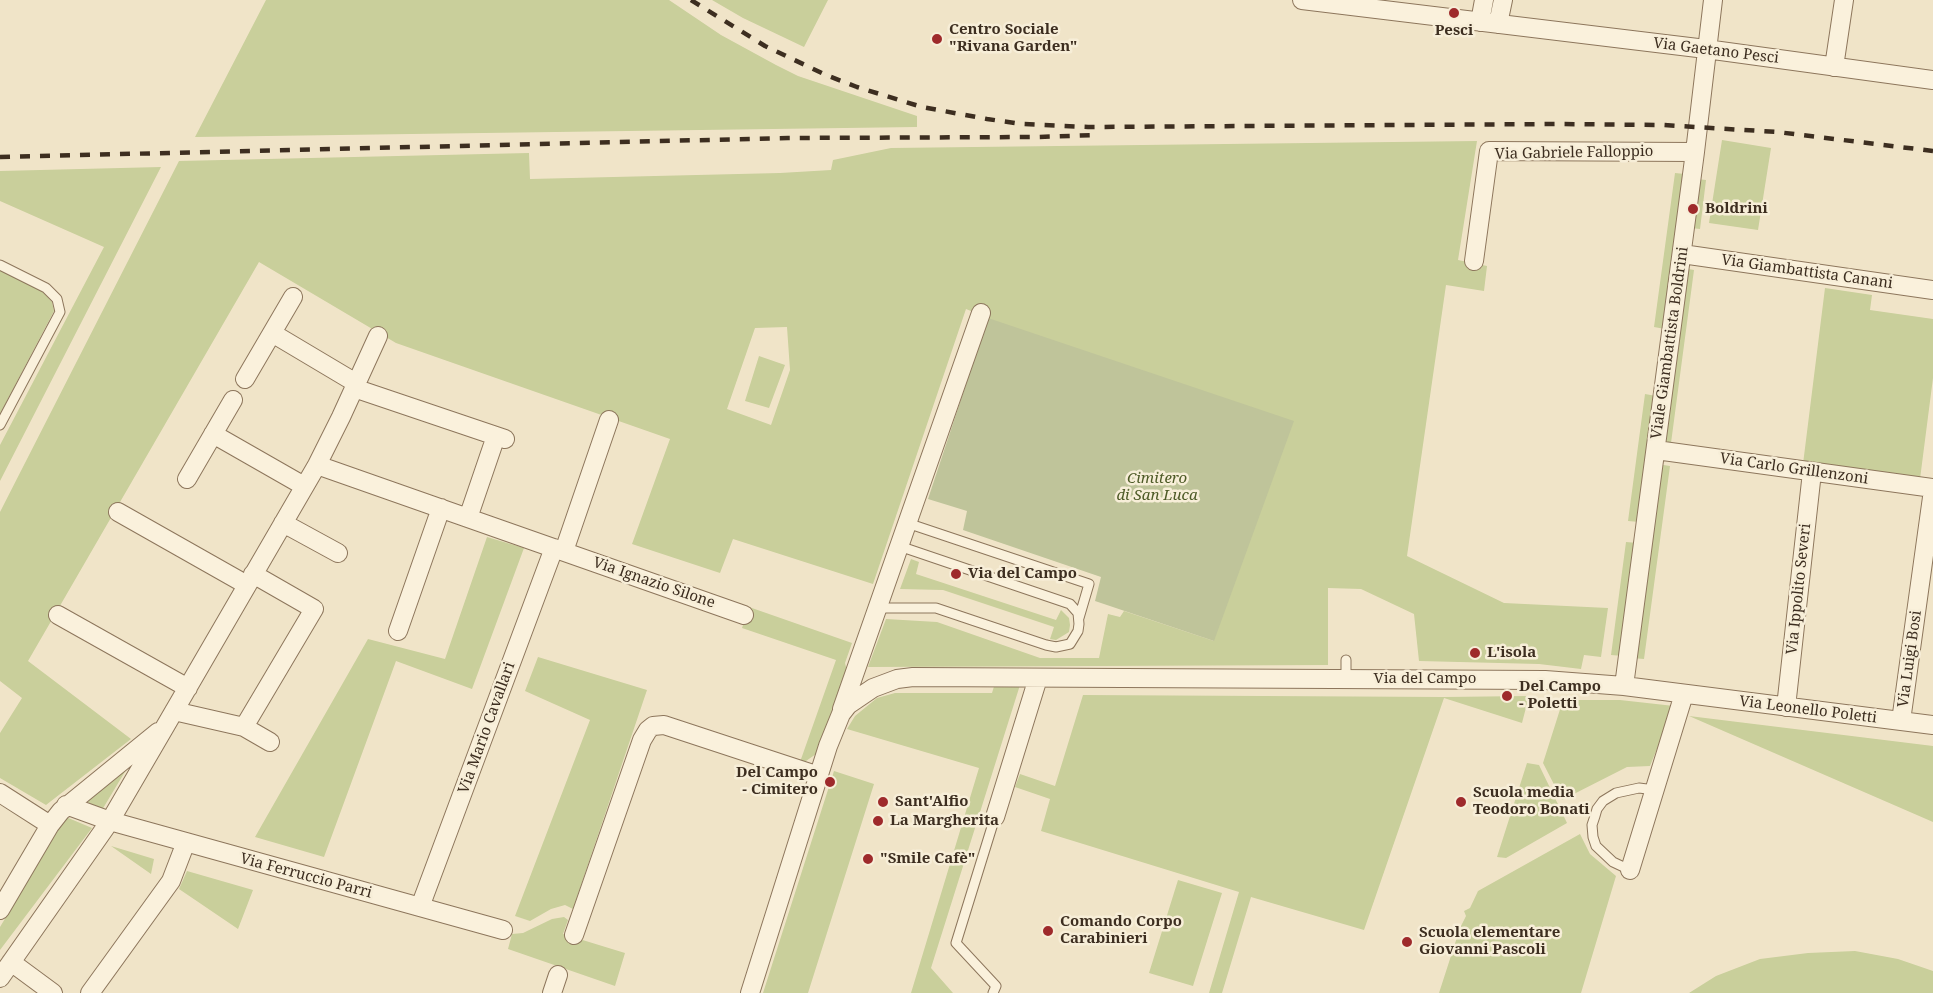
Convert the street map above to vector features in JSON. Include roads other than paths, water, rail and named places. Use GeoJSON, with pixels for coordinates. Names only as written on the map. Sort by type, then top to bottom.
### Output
{"type":"FeatureCollection","features":[{"type":"Feature","properties":{"kind":"street","name":"Via Gaetano Pesci"},"geometry":{"type":"LineString","coordinates":[[1302,0],[1361,4],[1489,23],[1933,80]]}},
{"type":"Feature","properties":{"kind":"street"},"geometry":{"type":"LineString","coordinates":[[1484,0],[1489,23]]}},
{"type":"Feature","properties":{"kind":"street"},"geometry":{"type":"LineString","coordinates":[[1489,23],[1503,0]]}},
{"type":"Feature","properties":{"kind":"street","name":"Viale Giambattista Boldrini"},"geometry":{"type":"LineString","coordinates":[[1624,686],[1682,254],[1713,0]]}},
{"type":"Feature","properties":{"kind":"street"},"geometry":{"type":"LineString","coordinates":[[1834,67],[1844,0]]}},
{"type":"Feature","properties":{"kind":"street","name":"Via Gabriele Falloppio"},"geometry":{"type":"LineString","coordinates":[[1474,261],[1489,151],[1695,152]]}},
{"type":"Feature","properties":{"kind":"street","name":"Via Giambattista Canani"},"geometry":{"type":"LineString","coordinates":[[1682,254],[1933,290]]}},
{"type":"Feature","properties":{"kind":"street"},"geometry":{"type":"LineString","coordinates":[[245,380],[293,297]]}},
{"type":"Feature","properties":{"kind":"street","name":"Via del Campo"},"geometry":{"type":"LineString","coordinates":[[750,993],[819,776],[981,313]]}},
{"type":"Feature","properties":{"kind":"street"},"geometry":{"type":"LineString","coordinates":[[272,333],[355,385],[500,437],[468,518]]}},
{"type":"Feature","properties":{"kind":"street"},"geometry":{"type":"LineString","coordinates":[[0,978],[110,821],[316,465],[378,336]]}},
{"type":"Feature","properties":{"kind":"street"},"geometry":{"type":"LineString","coordinates":[[187,479],[233,400]]}},
{"type":"Feature","properties":{"kind":"street"},"geometry":{"type":"LineString","coordinates":[[559,550],[609,420]]}},
{"type":"Feature","properties":{"kind":"street"},"geometry":{"type":"LineString","coordinates":[[213,434],[304,486]]}},
{"type":"Feature","properties":{"kind":"street","name":"Via Carlo Grillenzoni"},"geometry":{"type":"LineString","coordinates":[[1656,450],[1933,489]]}},
{"type":"Feature","properties":{"kind":"street","name":"Via Ignazio Silone"},"geometry":{"type":"LineString","coordinates":[[316,465],[744,615]]}},
{"type":"Feature","properties":{"kind":"street","name":"Via Ippolito Severi"},"geometry":{"type":"LineString","coordinates":[[1786,707],[1812,471]]}},
{"type":"Feature","properties":{"kind":"street","name":"Via Luigi Bosi"},"geometry":{"type":"LineString","coordinates":[[1901,721],[1933,489]]}},
{"type":"Feature","properties":{"kind":"street"},"geometry":{"type":"LineString","coordinates":[[398,631],[441,508]]}},
{"type":"Feature","properties":{"kind":"street"},"geometry":{"type":"LineString","coordinates":[[118,512],[250,580],[314,609],[244,727]]}},
{"type":"Feature","properties":{"kind":"street"},"geometry":{"type":"LineString","coordinates":[[283,523],[338,553]]}},
{"type":"Feature","properties":{"kind":"street","name":"Via Mario Cavallari"},"geometry":{"type":"LineString","coordinates":[[420,907],[559,550]]}},
{"type":"Feature","properties":{"kind":"street"},"geometry":{"type":"LineString","coordinates":[[58,615],[188,688]]}},
{"type":"Feature","properties":{"kind":"street","name":"Via del Campo"},"geometry":{"type":"LineString","coordinates":[[841,714],[848,705],[873,687],[897,679],[913,677],[1545,680],[1624,686]]}},
{"type":"Feature","properties":{"kind":"street"},"geometry":{"type":"LineString","coordinates":[[995,817],[1038,678]]}},
{"type":"Feature","properties":{"kind":"street","name":"Via Leonello Poletti"},"geometry":{"type":"LineString","coordinates":[[1624,686],[1933,725]]}},
{"type":"Feature","properties":{"kind":"street"},"geometry":{"type":"LineString","coordinates":[[1630,870],[1684,694]]}},
{"type":"Feature","properties":{"kind":"street"},"geometry":{"type":"LineString","coordinates":[[0,910],[50,825],[66,805],[170,718],[244,727],[270,742]]}},
{"type":"Feature","properties":{"kind":"street"},"geometry":{"type":"LineString","coordinates":[[574,935],[642,740],[652,726],[664,725],[819,776]]}},
{"type":"Feature","properties":{"kind":"street"},"geometry":{"type":"LineString","coordinates":[[0,792],[50,825]]}},
{"type":"Feature","properties":{"kind":"street","name":"Via Ferruccio Parri"},"geometry":{"type":"LineString","coordinates":[[66,805],[110,821],[503,930]]}},
{"type":"Feature","properties":{"kind":"street"},"geometry":{"type":"LineString","coordinates":[[90,993],[171,881],[186,842]]}},
{"type":"Feature","properties":{"kind":"street"},"geometry":{"type":"LineString","coordinates":[[11,962],[53,993]]}},
{"type":"Feature","properties":{"kind":"street"},"geometry":{"type":"LineString","coordinates":[[552,993],[558,975]]}},
{"type":"Feature","properties":{"kind":"lane"},"geometry":{"type":"LineString","coordinates":[[0,265],[46,288],[57,299],[60,312],[0,425]]}},
{"type":"Feature","properties":{"kind":"lane"},"geometry":{"type":"LineString","coordinates":[[878,608],[936,608],[1056,647],[1070,644],[1075,638],[1089,584],[907,523]]}},
{"type":"Feature","properties":{"kind":"lane"},"geometry":{"type":"LineString","coordinates":[[899,546],[1070,604],[1075,608],[1079,618]]}},
{"type":"Feature","properties":{"kind":"lane"},"geometry":{"type":"LineString","coordinates":[[1346,660],[1346,679]]}},
{"type":"Feature","properties":{"kind":"lane"},"geometry":{"type":"LineString","coordinates":[[1630,870],[1612,862],[1596,846],[1592,825],[1597,809],[1603,801],[1616,793],[1638,788],[1655,790]]}},
{"type":"Feature","properties":{"kind":"lane"},"geometry":{"type":"LineString","coordinates":[[993,993],[996,986],[956,943],[995,817]]}},
{"type":"Feature","properties":{"kind":"railway"},"geometry":{"type":"LineString","coordinates":[[691,0],[765,46],[857,87],[922,107],[1022,124],[1088,127],[1663,125],[1777,132],[1933,151]]}},
{"type":"Feature","properties":{"kind":"railway"},"geometry":{"type":"LineString","coordinates":[[0,157],[788,138],[1097,135]]}},
{"type":"Feature","properties":{"kind":"place","name":"Pesci"},"geometry":{"type":"Point","coordinates":[1454,13]}},
{"type":"Feature","properties":{"kind":"place","name":"Centro Sociale \"Rivana Garden\""},"geometry":{"type":"Point","coordinates":[937,39]}},
{"type":"Feature","properties":{"kind":"place","name":"Boldrini"},"geometry":{"type":"Point","coordinates":[1693,209]}},
{"type":"Feature","properties":{"kind":"place","name":"Via del Campo"},"geometry":{"type":"Point","coordinates":[956,574]}},
{"type":"Feature","properties":{"kind":"place","name":"L'isola"},"geometry":{"type":"Point","coordinates":[1475,653]}},
{"type":"Feature","properties":{"kind":"place","name":"Del Campo - Poletti"},"geometry":{"type":"Point","coordinates":[1507,696]}},
{"type":"Feature","properties":{"kind":"place","name":"Del Campo - Cimitero"},"geometry":{"type":"Point","coordinates":[830,782]}},
{"type":"Feature","properties":{"kind":"place","name":"Sant'Alfio"},"geometry":{"type":"Point","coordinates":[883,802]}},
{"type":"Feature","properties":{"kind":"place","name":"Scuola media Teodoro Bonati"},"geometry":{"type":"Point","coordinates":[1461,802]}},
{"type":"Feature","properties":{"kind":"place","name":"La Margherita"},"geometry":{"type":"Point","coordinates":[878,821]}},
{"type":"Feature","properties":{"kind":"place","name":"\"Smile Cafè\""},"geometry":{"type":"Point","coordinates":[868,859]}},
{"type":"Feature","properties":{"kind":"place","name":"Comando Corpo Carabinieri"},"geometry":{"type":"Point","coordinates":[1048,931]}},
{"type":"Feature","properties":{"kind":"place","name":"Scuola elementare Giovanni Pascoli"},"geometry":{"type":"Point","coordinates":[1407,942]}},
{"type":"Feature","properties":{"kind":"park label","name":"Cimitero di San Luca"},"geometry":{"type":"Point","coordinates":[1157,488]}}]}
